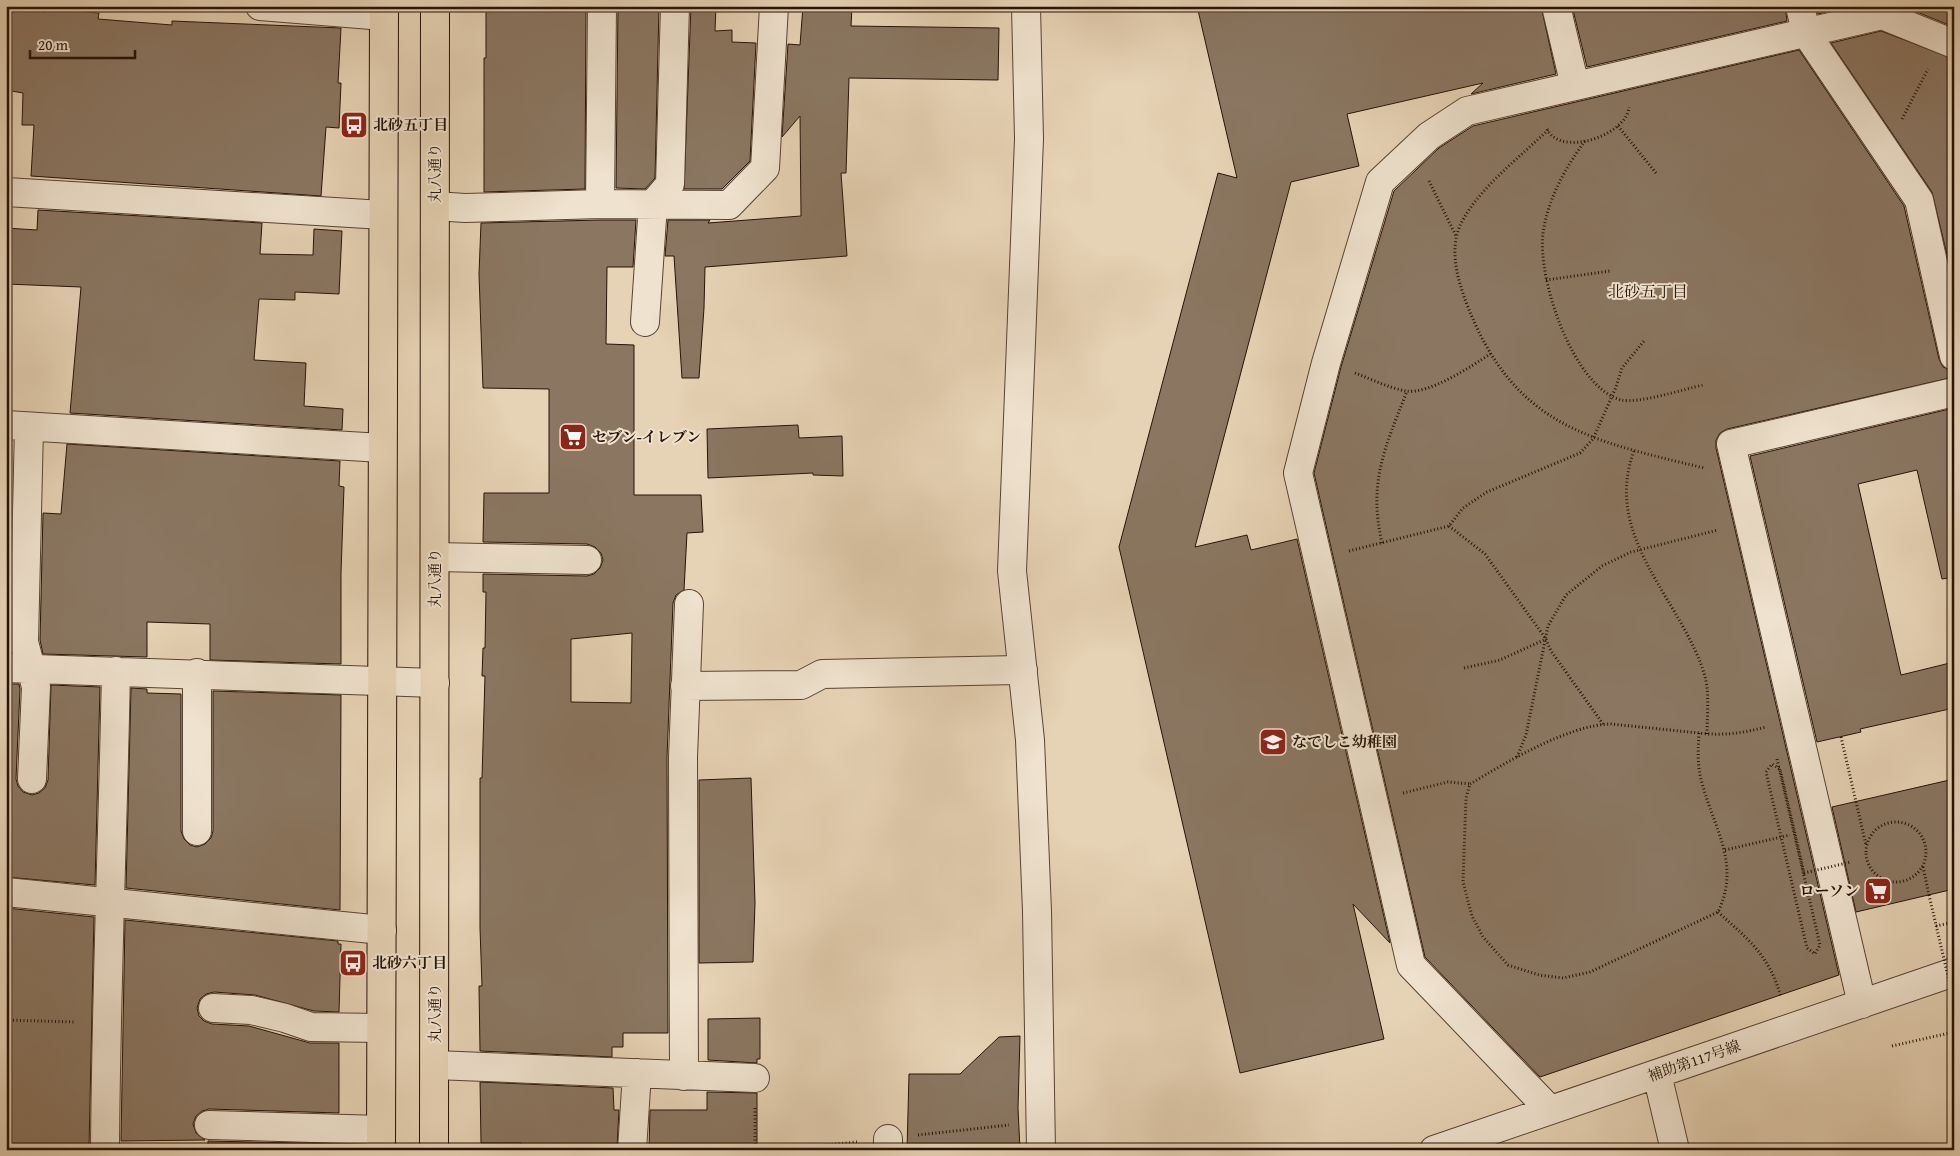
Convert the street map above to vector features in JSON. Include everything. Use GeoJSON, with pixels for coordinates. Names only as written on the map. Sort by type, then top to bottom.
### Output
{"type":"FeatureCollection","features":[{"type":"Feature","properties":{"kind":"main road","name":"丸八通り"},"geometry":{"type":"LineString","coordinates":[[434,1150],[435,6]]}},
{"type":"Feature","properties":{"kind":"main road"},"geometry":{"type":"LineString","coordinates":[[381,1140],[384,11]]}},
{"type":"Feature","properties":{"kind":"street"},"geometry":{"type":"LineString","coordinates":[[260,6],[384,11]]}},
{"type":"Feature","properties":{"kind":"street"},"geometry":{"type":"LineString","coordinates":[[600,204],[602,6]]}},
{"type":"Feature","properties":{"kind":"street"},"geometry":{"type":"LineString","coordinates":[[645,322],[653,204],[670,184],[675,6]]}},
{"type":"Feature","properties":{"kind":"street"},"geometry":{"type":"LineString","coordinates":[[435,206],[465,208],[600,204],[729,205],[765,168],[774,6]]}},
{"type":"Feature","properties":{"kind":"street"},"geometry":{"type":"LineString","coordinates":[[1026,6],[1029,139],[1012,572],[1030,740],[1037,911],[1041,1150]]}},
{"type":"Feature","properties":{"kind":"street"},"geometry":{"type":"LineString","coordinates":[[1556,6],[1575,86]]}},
{"type":"Feature","properties":{"kind":"street"},"geometry":{"type":"LineString","coordinates":[[1800,6],[1806,33],[1919,200],[1954,356]]}},
{"type":"Feature","properties":{"kind":"street"},"geometry":{"type":"LineString","coordinates":[[1550,1110],[1411,965],[1298,473],[1326,363],[1380,182],[1429,136],[1467,111],[1882,15],[1949,42]]}},
{"type":"Feature","properties":{"kind":"street"},"geometry":{"type":"LineString","coordinates":[[6,192],[383,215]]}},
{"type":"Feature","properties":{"kind":"street"},"geometry":{"type":"LineString","coordinates":[[1862,1004],[1731,444],[1954,392]]}},
{"type":"Feature","properties":{"kind":"street"},"geometry":{"type":"LineString","coordinates":[[18,668],[24,642],[18,426],[382,448]]}},
{"type":"Feature","properties":{"kind":"street"},"geometry":{"type":"LineString","coordinates":[[435,556],[587,560]]}},
{"type":"Feature","properties":{"kind":"street"},"geometry":{"type":"LineString","coordinates":[[684,1076],[683,757],[689,604]]}},
{"type":"Feature","properties":{"kind":"street"},"geometry":{"type":"LineString","coordinates":[[18,668],[435,683]]}},
{"type":"Feature","properties":{"kind":"street"},"geometry":{"type":"LineString","coordinates":[[18,668],[36,687],[32,779]]}},
{"type":"Feature","properties":{"kind":"street"},"geometry":{"type":"LineString","coordinates":[[686,686],[801,685],[822,674],[1023,670]]}},
{"type":"Feature","properties":{"kind":"street"},"geometry":{"type":"LineString","coordinates":[[106,1150],[106,1023],[111,903],[116,671]]}},
{"type":"Feature","properties":{"kind":"street"},"geometry":{"type":"LineString","coordinates":[[197,673],[197,831]]}},
{"type":"Feature","properties":{"kind":"street"},"geometry":{"type":"LineString","coordinates":[[6,892],[382,930]]}},
{"type":"Feature","properties":{"kind":"street","name":"補助第117号線"},"geometry":{"type":"LineString","coordinates":[[1434,1150],[1954,972]]}},
{"type":"Feature","properties":{"kind":"street"},"geometry":{"type":"LineString","coordinates":[[213,1008],[251,1010],[285,1018],[311,1027],[381,1028]]}},
{"type":"Feature","properties":{"kind":"street"},"geometry":{"type":"LineString","coordinates":[[435,1065],[756,1078]]}},
{"type":"Feature","properties":{"kind":"street"},"geometry":{"type":"LineString","coordinates":[[632,1150],[637,1073]]}},
{"type":"Feature","properties":{"kind":"street"},"geometry":{"type":"LineString","coordinates":[[1657,1074],[1675,1150]]}},
{"type":"Feature","properties":{"kind":"street"},"geometry":{"type":"LineString","coordinates":[[209,1125],[381,1140]]}},
{"type":"Feature","properties":{"kind":"path"},"geometry":{"type":"LineString","coordinates":[[1885,150],[1949,42]]}},
{"type":"Feature","properties":{"kind":"path"},"geometry":{"type":"LineString","coordinates":[[1537,95],[1543,120],[1550,135],[1561,142],[1585,141],[1602,136],[1618,126],[1628,114],[1630,95],[1625,74]]}},
{"type":"Feature","properties":{"kind":"path"},"geometry":{"type":"LineString","coordinates":[[1618,126],[1656,173]]}},
{"type":"Feature","properties":{"kind":"path"},"geometry":{"type":"LineString","coordinates":[[1548,130],[1476,200],[1463,219],[1456,236],[1454,253],[1462,291],[1474,324],[1490,354],[1507,378],[1548,415],[1593,439],[1739,477]]}},
{"type":"Feature","properties":{"kind":"path"},"geometry":{"type":"LineString","coordinates":[[1585,141],[1569,162],[1549,206],[1543,235],[1546,280],[1554,312],[1574,353],[1594,383],[1612,397],[1623,400],[1636,400],[1703,385]]}},
{"type":"Feature","properties":{"kind":"path"},"geometry":{"type":"LineString","coordinates":[[1414,151],[1456,236]]}},
{"type":"Feature","properties":{"kind":"path"},"geometry":{"type":"LineString","coordinates":[[1546,280],[1610,272]]}},
{"type":"Feature","properties":{"kind":"path"},"geometry":{"type":"LineString","coordinates":[[1318,558],[1448,526],[1463,508],[1487,492],[1564,462],[1580,453],[1593,439],[1612,397],[1622,368],[1644,341]]}},
{"type":"Feature","properties":{"kind":"path"},"geometry":{"type":"LineString","coordinates":[[1326,363],[1407,391],[1432,385],[1490,354]]}},
{"type":"Feature","properties":{"kind":"path"},"geometry":{"type":"LineString","coordinates":[[1382,543],[1376,517],[1377,482],[1384,452],[1407,391]]}},
{"type":"Feature","properties":{"kind":"path"},"geometry":{"type":"LineString","coordinates":[[1634,451],[1625,480],[1625,497],[1635,541],[1682,626],[1704,674],[1708,699],[1707,734]]}},
{"type":"Feature","properties":{"kind":"path"},"geometry":{"type":"LineString","coordinates":[[1517,757],[1526,735],[1548,626],[1566,596],[1602,566],[1641,549],[1750,523]]}},
{"type":"Feature","properties":{"kind":"path"},"geometry":{"type":"LineString","coordinates":[[1448,526],[1485,554],[1546,639],[1551,651],[1603,724]]}},
{"type":"Feature","properties":{"kind":"path"},"geometry":{"type":"LineString","coordinates":[[1464,668],[1500,660],[1546,639]]}},
{"type":"Feature","properties":{"kind":"path"},"geometry":{"type":"LineString","coordinates":[[1373,800],[1448,782],[1470,784],[1517,757],[1587,727],[1603,724],[1707,734],[1735,734],[1795,720]]}},
{"type":"Feature","properties":{"kind":"path"},"geometry":{"type":"LineString","coordinates":[[1470,784],[1466,798],[1464,882],[1472,916],[1483,937],[1508,965],[1539,975],[1563,978],[1590,972],[1718,912],[1726,896],[1725,850],[1701,782],[1697,757],[1699,733]]}},
{"type":"Feature","properties":{"kind":"path"},"geometry":{"type":"LineString","coordinates":[[1841,737],[1866,846],[1867,859],[1872,870],[1880,878],[1892,882],[1904,881],[1914,876],[1923,867],[1927,857],[1926,844],[1921,834],[1913,826],[1901,822],[1890,822],[1879,827],[1870,835],[1866,846]]}},
{"type":"Feature","properties":{"kind":"path"},"geometry":{"type":"LineString","coordinates":[[1777,759],[1780,769],[1786,796],[1788,806],[1790,815],[1792,824],[1820,945],[1815,954],[1807,948],[1766,772],[1772,764],[1780,769],[1788,807],[1791,816],[1804,873],[1851,862]]}},
{"type":"Feature","properties":{"kind":"path"},"geometry":{"type":"LineString","coordinates":[[1725,850],[1820,828]]}},
{"type":"Feature","properties":{"kind":"path"},"geometry":{"type":"LineString","coordinates":[[1923,867],[1954,1002]]}},
{"type":"Feature","properties":{"kind":"path"},"geometry":{"type":"LineString","coordinates":[[1718,912],[1754,944],[1764,957],[1775,976],[1789,1029]]}},
{"type":"Feature","properties":{"kind":"path"},"geometry":{"type":"LineString","coordinates":[[1936,926],[1954,922]]}},
{"type":"Feature","properties":{"kind":"path"},"geometry":{"type":"LineString","coordinates":[[6,1020],[106,1023]]}},
{"type":"Feature","properties":{"kind":"path"},"geometry":{"type":"LineString","coordinates":[[1892,1046],[1954,1032]]}},
{"type":"Feature","properties":{"kind":"path"},"geometry":{"type":"LineString","coordinates":[[756,1078],[756,1150]]}},
{"type":"Feature","properties":{"kind":"building"},"geometry":{"type":"Polygon","coordinates":[[[486,6],[586,6],[585,189],[484,192],[486,6]]]}},
{"type":"Feature","properties":{"kind":"building"},"geometry":{"type":"Polygon","coordinates":[[[618,6],[659,6],[655,178],[645,189],[616,188],[618,6]]]}},
{"type":"Feature","properties":{"kind":"building"},"geometry":{"type":"Polygon","coordinates":[[[691,6],[716,6],[715,31],[732,30],[732,42],[756,43],[750,161],[722,189],[684,189],[691,6]]]}},
{"type":"Feature","properties":{"kind":"building"},"geometry":{"type":"Polygon","coordinates":[[[803,6],[852,7],[851,26],[999,28],[998,80],[849,78],[846,173],[841,173],[847,256],[705,267],[699,378],[682,378],[674,256],[665,256],[668,220],[710,220],[708,223],[801,216],[800,116],[782,137],[788,44],[800,45],[803,6]]]}},
{"type":"Feature","properties":{"kind":"building"},"geometry":{"type":"Polygon","coordinates":[[[1197,6],[1541,6],[1556,74],[1471,94],[1483,83],[1347,114],[1359,166],[1291,182],[1195,547],[1247,535],[1251,550],[1297,539],[1390,943],[1353,904],[1384,1039],[1240,1073],[1119,547],[1218,173],[1237,178],[1197,6]]]}},
{"type":"Feature","properties":{"kind":"building"},"geometry":{"type":"Polygon","coordinates":[[[1572,6],[1785,6],[1787,21],[1587,67],[1572,6]]]}},
{"type":"Feature","properties":{"kind":"building"},"geometry":{"type":"Polygon","coordinates":[[[1816,6],[1850,6],[1818,14],[1816,6]]]}},
{"type":"Feature","properties":{"kind":"building"},"geometry":{"type":"Polygon","coordinates":[[[1902,6],[1954,6],[1954,27],[1902,6]]]}},
{"type":"Feature","properties":{"kind":"building"},"geometry":{"type":"Polygon","coordinates":[[[46,9],[99,13],[98,19],[172,25],[172,21],[341,28],[338,83],[341,83],[339,128],[326,127],[321,196],[31,176],[34,125],[22,125],[23,93],[6,90],[6,10],[46,12],[46,9]]]}},
{"type":"Feature","properties":{"kind":"building"},"geometry":{"type":"Polygon","coordinates":[[[1881,31],[1954,59],[1954,284],[1932,192],[1831,43],[1881,31]]]}},
{"type":"Feature","properties":{"kind":"building"},"geometry":{"type":"Polygon","coordinates":[[[1799,50],[1904,206],[1939,359],[1943,367],[1954,371],[1954,377],[1727,429],[1720,433],[1716,440],[1716,448],[1839,975],[1540,1077],[1425,957],[1314,473],[1341,367],[1394,191],[1439,148],[1473,126],[1799,50]]]}},
{"type":"Feature","properties":{"kind":"building"},"geometry":{"type":"Polygon","coordinates":[[[38,210],[262,223],[260,254],[313,255],[314,229],[342,231],[339,294],[295,292],[295,300],[259,299],[254,360],[306,363],[304,406],[343,409],[342,430],[70,413],[81,287],[6,284],[6,228],[37,230],[38,210]]]}},
{"type":"Feature","properties":{"kind":"building"},"geometry":{"type":"Polygon","coordinates":[[[636,220],[633,267],[607,267],[606,344],[634,345],[634,495],[701,495],[703,532],[687,533],[684,590],[676,595],[673,603],[667,757],[668,1033],[623,1033],[623,1047],[612,1047],[612,1057],[480,1051],[479,986],[482,986],[480,778],[482,778],[485,676],[482,676],[483,648],[485,648],[486,592],[483,592],[483,574],[587,576],[594,574],[600,568],[603,560],[601,553],[595,547],[587,544],[483,542],[484,493],[549,493],[549,389],[483,388],[479,274],[481,223],[636,220]],[[632,633],[571,639],[571,702],[631,703],[632,633]]]}},
{"type":"Feature","properties":{"kind":"building"},"geometry":{"type":"Polygon","coordinates":[[[1954,408],[1954,577],[1942,579],[1917,470],[1858,484],[1901,675],[1954,662],[1954,708],[1860,729],[1861,732],[1817,742],[1750,456],[1954,408]]]}},
{"type":"Feature","properties":{"kind":"building"},"geometry":{"type":"Polygon","coordinates":[[[798,425],[799,438],[842,436],[843,476],[813,475],[813,473],[708,478],[707,429],[798,425]]]}},
{"type":"Feature","properties":{"kind":"building"},"geometry":{"type":"Polygon","coordinates":[[[67,444],[340,461],[339,486],[344,487],[341,573],[341,664],[210,660],[210,624],[147,622],[147,657],[43,654],[40,640],[43,513],[61,514],[67,444]]]}},
{"type":"Feature","properties":{"kind":"building"},"geometry":{"type":"Polygon","coordinates":[[[6,510],[11,511],[8,642],[11,653],[6,652],[6,510]]]}},
{"type":"Feature","properties":{"kind":"building"},"geometry":{"type":"Polygon","coordinates":[[[6,684],[19,684],[16,779],[18,786],[23,792],[32,795],[39,793],[45,788],[48,780],[51,685],[100,687],[95,885],[6,877],[6,684]]]}},
{"type":"Feature","properties":{"kind":"building"},"geometry":{"type":"Polygon","coordinates":[[[131,688],[147,689],[147,693],[181,694],[181,831],[184,839],[190,845],[197,847],[205,844],[211,838],[213,831],[213,691],[341,695],[340,910],[126,888],[131,688]]]}},
{"type":"Feature","properties":{"kind":"building"},"geometry":{"type":"Polygon","coordinates":[[[751,778],[755,903],[753,962],[699,963],[699,780],[751,778]]]}},
{"type":"Feature","properties":{"kind":"building"},"geometry":{"type":"Polygon","coordinates":[[[1954,779],[1954,889],[1856,912],[1832,807],[1954,779]]]}},
{"type":"Feature","properties":{"kind":"building"},"geometry":{"type":"Polygon","coordinates":[[[6,908],[94,917],[89,1148],[12,1148],[12,1144],[6,1144],[7,1037],[10,1037],[6,908]]]}},
{"type":"Feature","properties":{"kind":"building"},"geometry":{"type":"Polygon","coordinates":[[[125,920],[338,941],[338,944],[341,944],[339,1012],[314,1011],[255,995],[214,992],[206,994],[200,999],[197,1008],[199,1016],[204,1021],[212,1024],[249,1026],[310,1043],[339,1043],[339,1113],[209,1109],[202,1111],[196,1116],[193,1124],[196,1133],[205,1140],[121,1141],[125,920]]]}},
{"type":"Feature","properties":{"kind":"building"},"geometry":{"type":"Polygon","coordinates":[[[760,1018],[760,1059],[757,1059],[757,1063],[708,1060],[708,1019],[760,1018]]]}},
{"type":"Feature","properties":{"kind":"building"},"geometry":{"type":"Polygon","coordinates":[[[1020,1036],[1018,1108],[1020,1150],[907,1150],[909,1074],[960,1074],[999,1037],[1020,1036]]]}},
{"type":"Feature","properties":{"kind":"building"},"geometry":{"type":"Polygon","coordinates":[[[480,1082],[613,1088],[614,1110],[619,1110],[617,1147],[562,1146],[562,1150],[521,1150],[521,1143],[481,1143],[480,1082]]]}},
{"type":"Feature","properties":{"kind":"building"},"geometry":{"type":"Polygon","coordinates":[[[707,1092],[757,1093],[757,1148],[649,1150],[650,1110],[707,1110],[707,1092]]]}},
{"type":"Feature","properties":{"kind":"building"},"geometry":{"type":"Polygon","coordinates":[[[208,1141],[340,1144],[340,1150],[208,1150],[208,1141]]]}},
{"type":"Feature","properties":{"kind":"place","name":"北砂五丁目"},"geometry":{"type":"Point","coordinates":[354,125]}},
{"type":"Feature","properties":{"kind":"place","name":"セブン-イレブン"},"geometry":{"type":"Point","coordinates":[573,437]}},
{"type":"Feature","properties":{"kind":"place","name":"なでしこ幼稚園"},"geometry":{"type":"Point","coordinates":[1273,742]}},
{"type":"Feature","properties":{"kind":"place","name":"ローソン"},"geometry":{"type":"Point","coordinates":[1878,891]}},
{"type":"Feature","properties":{"kind":"place","name":"北砂六丁目"},"geometry":{"type":"Point","coordinates":[353,963]}},
{"type":"Feature","properties":{"kind":"district","name":"北砂五丁目"},"geometry":{"type":"Point","coordinates":[1648,291]}}]}
